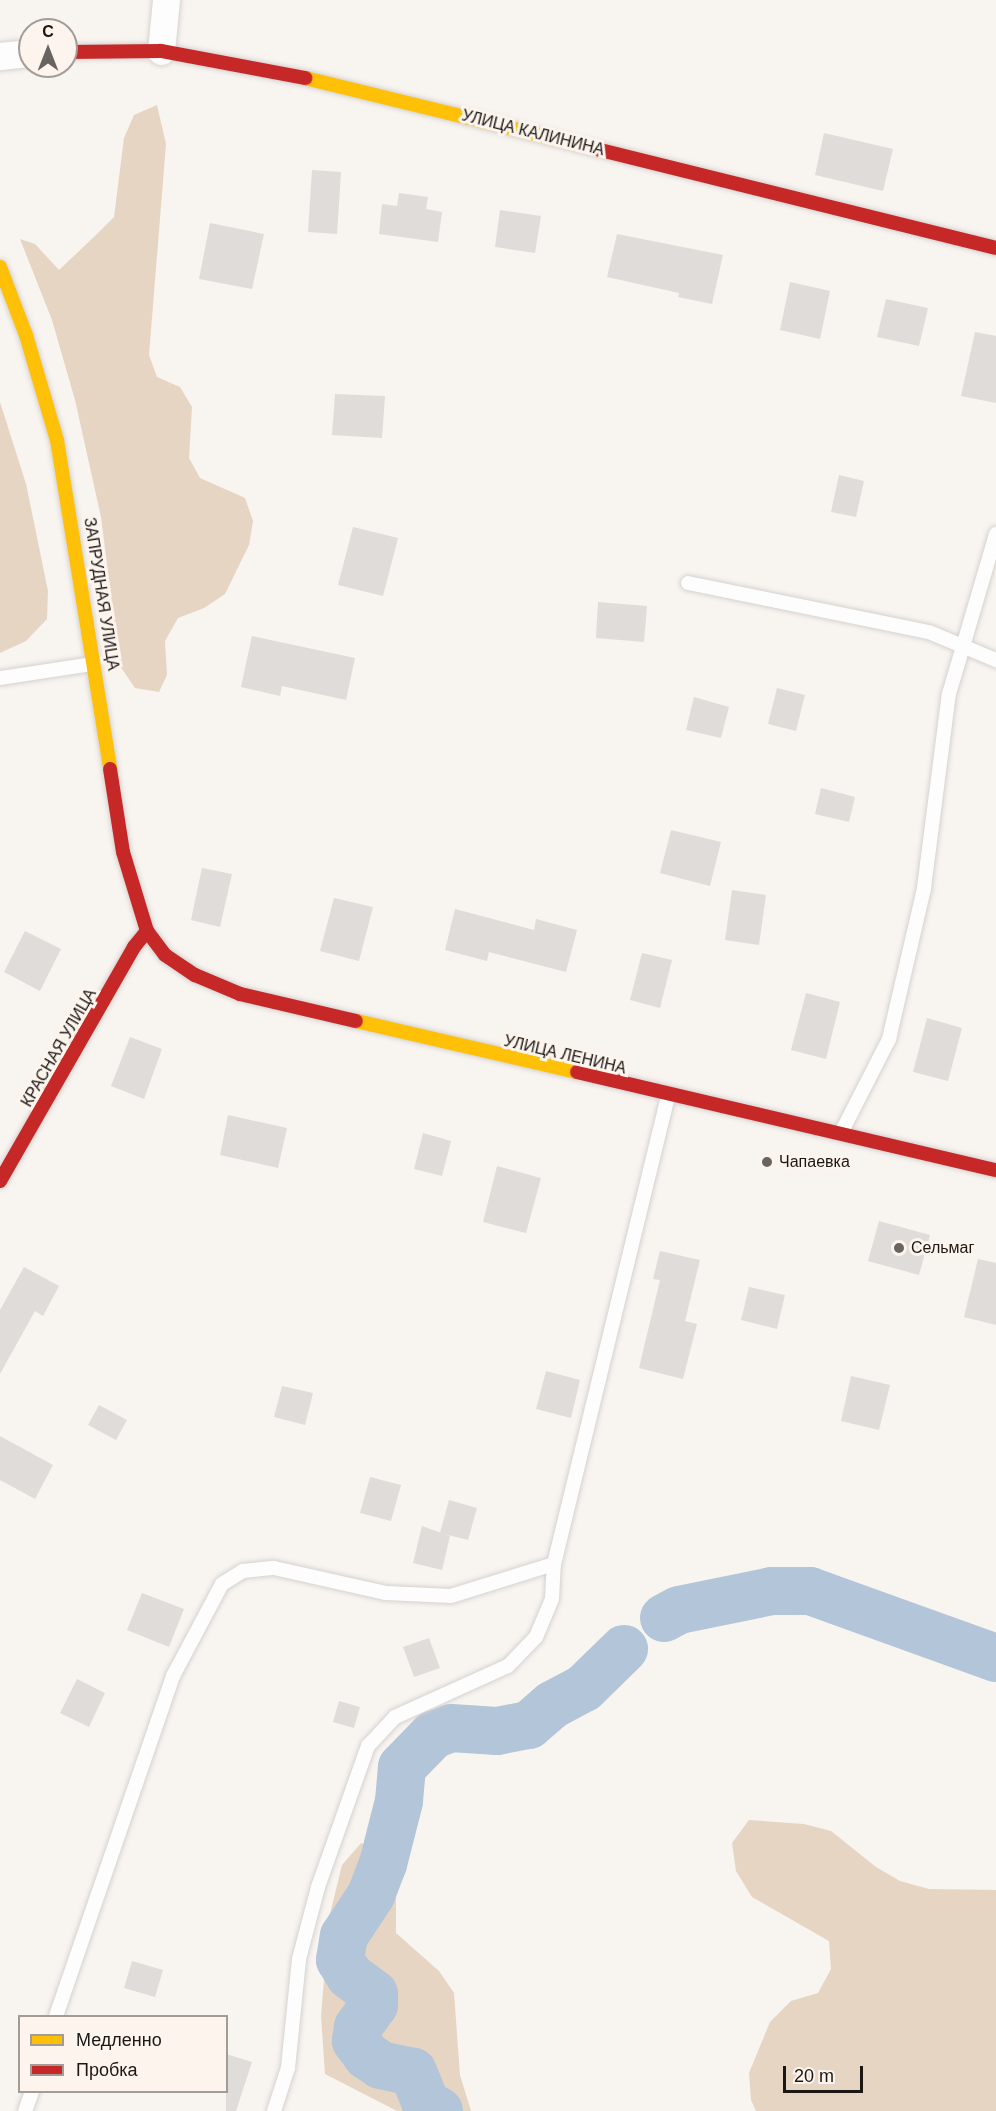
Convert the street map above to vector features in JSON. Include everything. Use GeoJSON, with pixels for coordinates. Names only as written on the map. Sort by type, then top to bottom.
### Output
{"type":"FeatureCollection","features":[{"type":"Feature","properties":{"kind":"street"},"geometry":{"type":"LineString","coordinates":[[161,51],[166,0]]}},
{"type":"Feature","properties":{"kind":"street","name":"УЛИЦА КАЛИНИНА"},"geometry":{"type":"LineString","coordinates":[[78,52],[161,51],[329,83],[996,248]]}},
{"type":"Feature","properties":{"kind":"street"},"geometry":{"type":"LineString","coordinates":[[0,56],[18,54]]}},
{"type":"Feature","properties":{"kind":"street","name":"ЗАПРУДНАЯ УЛИЦА"},"geometry":{"type":"LineString","coordinates":[[0,267],[26,334],[57,440],[95,663],[123,852],[147,931]]}},
{"type":"Feature","properties":{"kind":"street","name":"УЛИЦА ЛЕНИНА"},"geometry":{"type":"LineString","coordinates":[[147,931],[165,955],[195,975],[240,994],[668,1096],[996,1170]]}},
{"type":"Feature","properties":{"kind":"street","name":"КРАСНАЯ УЛИЦА"},"geometry":{"type":"LineString","coordinates":[[0,1181],[134,947],[147,931]]}},
{"type":"Feature","properties":{"kind":"lane"},"geometry":{"type":"LineString","coordinates":[[840,1135],[889,1039],[924,888],[949,694],[961,646],[996,534]]}},
{"type":"Feature","properties":{"kind":"lane"},"geometry":{"type":"LineString","coordinates":[[688,583],[929,632],[996,660]]}},
{"type":"Feature","properties":{"kind":"lane"},"geometry":{"type":"LineString","coordinates":[[0,678],[95,663]]}},
{"type":"Feature","properties":{"kind":"lane"},"geometry":{"type":"LineString","coordinates":[[274,2111],[288,2068],[299,1959],[318,1887],[368,1746],[394,1717],[507,1666],[536,1637],[552,1599],[554,1564],[668,1096]]}},
{"type":"Feature","properties":{"kind":"lane"},"geometry":{"type":"LineString","coordinates":[[56,2015],[173,1676],[222,1584],[243,1571],[274,1568],[386,1593],[451,1596],[554,1564]]}},
{"type":"Feature","properties":{"kind":"lane"},"geometry":{"type":"LineString","coordinates":[[25,2111],[31,2093]]}},
{"type":"Feature","properties":{"kind":"shaded area"},"geometry":{"type":"Polygon","coordinates":[[[157,105],[166,144],[149,355],[157,377],[180,387],[192,407],[189,458],[200,478],[245,498],[253,521],[249,545],[225,594],[204,608],[178,618],[165,641],[167,675],[159,692],[135,688],[120,666],[101,517],[75,400],[52,320],[20,239],[35,244],[59,270],[96,235],[114,217],[124,138],[134,115],[157,105]]]}},
{"type":"Feature","properties":{"kind":"shaded area"},"geometry":{"type":"Polygon","coordinates":[[[0,402],[26,484],[48,591],[47,619],[26,641],[0,653],[0,402]]]}},
{"type":"Feature","properties":{"kind":"shaded area"},"geometry":{"type":"Polygon","coordinates":[[[749,1820],[804,1824],[831,1831],[876,1867],[900,1881],[929,1889],[996,1890],[996,2111],[756,2111],[751,2100],[749,2073],[770,2022],[791,2001],[818,1993],[831,1969],[829,1941],[752,1897],[736,1871],[732,1843],[749,1820]]]}},
{"type":"Feature","properties":{"kind":"shaded area"},"geometry":{"type":"Polygon","coordinates":[[[361,1843],[387,1853],[396,1877],[396,1933],[439,1971],[454,1993],[460,2075],[471,2111],[397,2111],[325,2074],[321,2016],[329,1918],[342,1865],[361,1843]]]}},
{"type":"Feature","properties":{"kind":"building"},"geometry":{"type":"Polygon","coordinates":[[[824,133],[893,149],[883,191],[815,175],[824,133]]]}},
{"type":"Feature","properties":{"kind":"building"},"geometry":{"type":"Polygon","coordinates":[[[312,170],[341,172],[337,234],[308,232],[312,170]]]}},
{"type":"Feature","properties":{"kind":"building"},"geometry":{"type":"Polygon","coordinates":[[[399,193],[428,197],[426,209],[442,212],[438,242],[379,234],[382,204],[397,206],[399,193]]]}},
{"type":"Feature","properties":{"kind":"building"},"geometry":{"type":"Polygon","coordinates":[[[500,210],[541,216],[535,253],[495,247],[500,210]]]}},
{"type":"Feature","properties":{"kind":"building"},"geometry":{"type":"Polygon","coordinates":[[[210,223],[264,234],[252,289],[199,279],[210,223]]]}},
{"type":"Feature","properties":{"kind":"building"},"geometry":{"type":"Polygon","coordinates":[[[617,234],[723,255],[712,304],[678,297],[679,293],[607,277],[617,234]]]}},
{"type":"Feature","properties":{"kind":"building"},"geometry":{"type":"Polygon","coordinates":[[[790,282],[830,291],[820,339],[780,330],[790,282]]]}},
{"type":"Feature","properties":{"kind":"building"},"geometry":{"type":"Polygon","coordinates":[[[886,299],[928,308],[919,346],[877,337],[886,299]]]}},
{"type":"Feature","properties":{"kind":"building"},"geometry":{"type":"Polygon","coordinates":[[[975,332],[996,336],[996,403],[961,396],[975,332]]]}},
{"type":"Feature","properties":{"kind":"building"},"geometry":{"type":"Polygon","coordinates":[[[335,394],[385,396],[382,438],[332,435],[335,394]]]}},
{"type":"Feature","properties":{"kind":"building"},"geometry":{"type":"Polygon","coordinates":[[[839,475],[864,481],[856,517],[831,512],[839,475]]]}},
{"type":"Feature","properties":{"kind":"building"},"geometry":{"type":"Polygon","coordinates":[[[353,527],[398,538],[383,596],[338,585],[353,527]]]}},
{"type":"Feature","properties":{"kind":"building"},"geometry":{"type":"Polygon","coordinates":[[[598,602],[647,606],[644,642],[596,638],[598,602]]]}},
{"type":"Feature","properties":{"kind":"building"},"geometry":{"type":"Polygon","coordinates":[[[252,636],[355,658],[346,700],[282,686],[280,696],[241,687],[252,636]]]}},
{"type":"Feature","properties":{"kind":"building"},"geometry":{"type":"Polygon","coordinates":[[[777,688],[805,695],[796,731],[768,724],[777,688]]]}},
{"type":"Feature","properties":{"kind":"building"},"geometry":{"type":"Polygon","coordinates":[[[694,697],[729,707],[721,738],[686,730],[694,697]]]}},
{"type":"Feature","properties":{"kind":"building"},"geometry":{"type":"Polygon","coordinates":[[[821,788],[855,797],[849,822],[815,814],[821,788]]]}},
{"type":"Feature","properties":{"kind":"building"},"geometry":{"type":"Polygon","coordinates":[[[671,830],[721,842],[710,886],[660,873],[671,830]]]}},
{"type":"Feature","properties":{"kind":"building"},"geometry":{"type":"Polygon","coordinates":[[[202,868],[232,874],[220,927],[191,920],[202,868]]]}},
{"type":"Feature","properties":{"kind":"building"},"geometry":{"type":"Polygon","coordinates":[[[732,890],[766,895],[759,945],[725,940],[732,890]]]}},
{"type":"Feature","properties":{"kind":"building"},"geometry":{"type":"Polygon","coordinates":[[[334,898],[373,907],[359,961],[320,951],[334,898]]]}},
{"type":"Feature","properties":{"kind":"building"},"geometry":{"type":"Polygon","coordinates":[[[455,909],[534,930],[536,919],[577,930],[566,972],[489,952],[487,961],[445,950],[455,909]]]}},
{"type":"Feature","properties":{"kind":"building"},"geometry":{"type":"Polygon","coordinates":[[[25,931],[61,949],[40,991],[4,972],[25,931]]]}},
{"type":"Feature","properties":{"kind":"building"},"geometry":{"type":"Polygon","coordinates":[[[642,953],[672,960],[660,1008],[630,1000],[642,953]]]}},
{"type":"Feature","properties":{"kind":"building"},"geometry":{"type":"Polygon","coordinates":[[[806,993],[840,1002],[826,1059],[791,1050],[806,993]]]}},
{"type":"Feature","properties":{"kind":"building"},"geometry":{"type":"Polygon","coordinates":[[[927,1018],[962,1028],[948,1081],[913,1072],[927,1018]]]}},
{"type":"Feature","properties":{"kind":"building"},"geometry":{"type":"Polygon","coordinates":[[[130,1037],[162,1049],[144,1099],[111,1086],[130,1037]]]}},
{"type":"Feature","properties":{"kind":"building"},"geometry":{"type":"Polygon","coordinates":[[[228,1115],[287,1128],[278,1168],[220,1155],[228,1115]]]}},
{"type":"Feature","properties":{"kind":"building"},"geometry":{"type":"Polygon","coordinates":[[[423,1133],[451,1141],[442,1176],[414,1169],[423,1133]]]}},
{"type":"Feature","properties":{"kind":"building"},"geometry":{"type":"Polygon","coordinates":[[[497,1166],[541,1178],[526,1233],[483,1222],[497,1166]]]}},
{"type":"Feature","properties":{"kind":"building","name":"Сельмаг"},"geometry":{"type":"Polygon","coordinates":[[[879,1221],[930,1235],[919,1275],[868,1261],[879,1221]]]}},
{"type":"Feature","properties":{"kind":"building"},"geometry":{"type":"Polygon","coordinates":[[[660,1251],[700,1260],[685,1321],[697,1324],[683,1379],[639,1368],[660,1280],[653,1279],[660,1251]]]}},
{"type":"Feature","properties":{"kind":"building"},"geometry":{"type":"Polygon","coordinates":[[[978,1259],[996,1263],[996,1325],[964,1317],[978,1259]]]}},
{"type":"Feature","properties":{"kind":"building"},"geometry":{"type":"Polygon","coordinates":[[[24,1267],[59,1286],[43,1316],[35,1311],[0,1374],[0,1310],[24,1267]]]}},
{"type":"Feature","properties":{"kind":"building"},"geometry":{"type":"Polygon","coordinates":[[[749,1287],[785,1295],[777,1329],[741,1320],[749,1287]]]}},
{"type":"Feature","properties":{"kind":"building"},"geometry":{"type":"Polygon","coordinates":[[[546,1371],[580,1380],[571,1418],[536,1409],[546,1371]]]}},
{"type":"Feature","properties":{"kind":"building"},"geometry":{"type":"Polygon","coordinates":[[[851,1376],[890,1385],[879,1430],[841,1421],[851,1376]]]}},
{"type":"Feature","properties":{"kind":"building"},"geometry":{"type":"Polygon","coordinates":[[[282,1386],[313,1393],[305,1425],[274,1417],[282,1386]]]}},
{"type":"Feature","properties":{"kind":"building"},"geometry":{"type":"Polygon","coordinates":[[[99,1405],[127,1420],[116,1440],[88,1425],[99,1405]]]}},
{"type":"Feature","properties":{"kind":"building"},"geometry":{"type":"Polygon","coordinates":[[[0,1436],[53,1465],[35,1499],[0,1480],[0,1436]]]}},
{"type":"Feature","properties":{"kind":"building"},"geometry":{"type":"Polygon","coordinates":[[[370,1477],[401,1485],[391,1521],[360,1513],[370,1477]]]}},
{"type":"Feature","properties":{"kind":"building"},"geometry":{"type":"Polygon","coordinates":[[[449,1500],[477,1508],[468,1540],[440,1533],[449,1500]]]}},
{"type":"Feature","properties":{"kind":"building"},"geometry":{"type":"Polygon","coordinates":[[[422,1526],[450,1536],[442,1570],[413,1563],[422,1526]]]}},
{"type":"Feature","properties":{"kind":"building"},"geometry":{"type":"Polygon","coordinates":[[[142,1593],[184,1609],[169,1647],[127,1630],[142,1593]]]}},
{"type":"Feature","properties":{"kind":"building"},"geometry":{"type":"Polygon","coordinates":[[[429,1638],[440,1668],[414,1677],[403,1647],[429,1638]]]}},
{"type":"Feature","properties":{"kind":"building"},"geometry":{"type":"Polygon","coordinates":[[[77,1679],[105,1693],[89,1727],[60,1713],[77,1679]]]}},
{"type":"Feature","properties":{"kind":"building"},"geometry":{"type":"Polygon","coordinates":[[[339,1701],[360,1707],[354,1728],[333,1722],[339,1701]]]}},
{"type":"Feature","properties":{"kind":"building"},"geometry":{"type":"Polygon","coordinates":[[[132,1961],[163,1970],[155,1997],[124,1988],[132,1961]]]}},
{"type":"Feature","properties":{"kind":"building"},"geometry":{"type":"Polygon","coordinates":[[[228,2055],[252,2062],[236,2111],[226,2111],[228,2055]]]}},
{"type":"Feature","properties":{"kind":"waterway"},"geometry":{"type":"LineString","coordinates":[[664,1618],[679,1610],[772,1591],[810,1591],[996,1658]]}},
{"type":"Feature","properties":{"kind":"waterway"},"geometry":{"type":"LineString","coordinates":[[439,2111],[426,2104],[413,2072],[381,2065],[367,2056],[356,2041],[358,2027],[374,2005],[374,1994],[350,1976],[340,1960],[344,1936],[371,1895],[383,1864],[399,1801],[402,1767],[433,1735],[451,1728],[497,1731],[529,1725],[552,1705],[584,1688],[624,1649]]}},
{"type":"Feature","properties":{"kind":"traffic: slow"},"geometry":{"type":"LineString","coordinates":[[305,78],[596,149]]}},
{"type":"Feature","properties":{"kind":"traffic: slow"},"geometry":{"type":"LineString","coordinates":[[0,267],[26,335],[57,440],[110,769]]}},
{"type":"Feature","properties":{"kind":"traffic: slow"},"geometry":{"type":"LineString","coordinates":[[356,1021],[577,1072]]}},
{"type":"Feature","properties":{"kind":"traffic: jam"},"geometry":{"type":"LineString","coordinates":[[78,52],[161,51],[305,78]]}},
{"type":"Feature","properties":{"kind":"traffic: jam"},"geometry":{"type":"LineString","coordinates":[[596,149],[996,248]]}},
{"type":"Feature","properties":{"kind":"traffic: jam"},"geometry":{"type":"LineString","coordinates":[[110,769],[123,852],[147,931],[165,955],[195,975],[240,994],[356,1021]]}},
{"type":"Feature","properties":{"kind":"traffic: jam"},"geometry":{"type":"LineString","coordinates":[[0,1181],[134,947],[147,931]]}},
{"type":"Feature","properties":{"kind":"traffic: jam"},"geometry":{"type":"LineString","coordinates":[[577,1072],[996,1170]]}},
{"type":"Feature","properties":{"kind":"place","name":"Чапаевка"},"geometry":{"type":"Point","coordinates":[767,1162]}},
{"type":"Feature","properties":{"kind":"place","name":"Сельмаг"},"geometry":{"type":"Point","coordinates":[899,1248]}}]}
